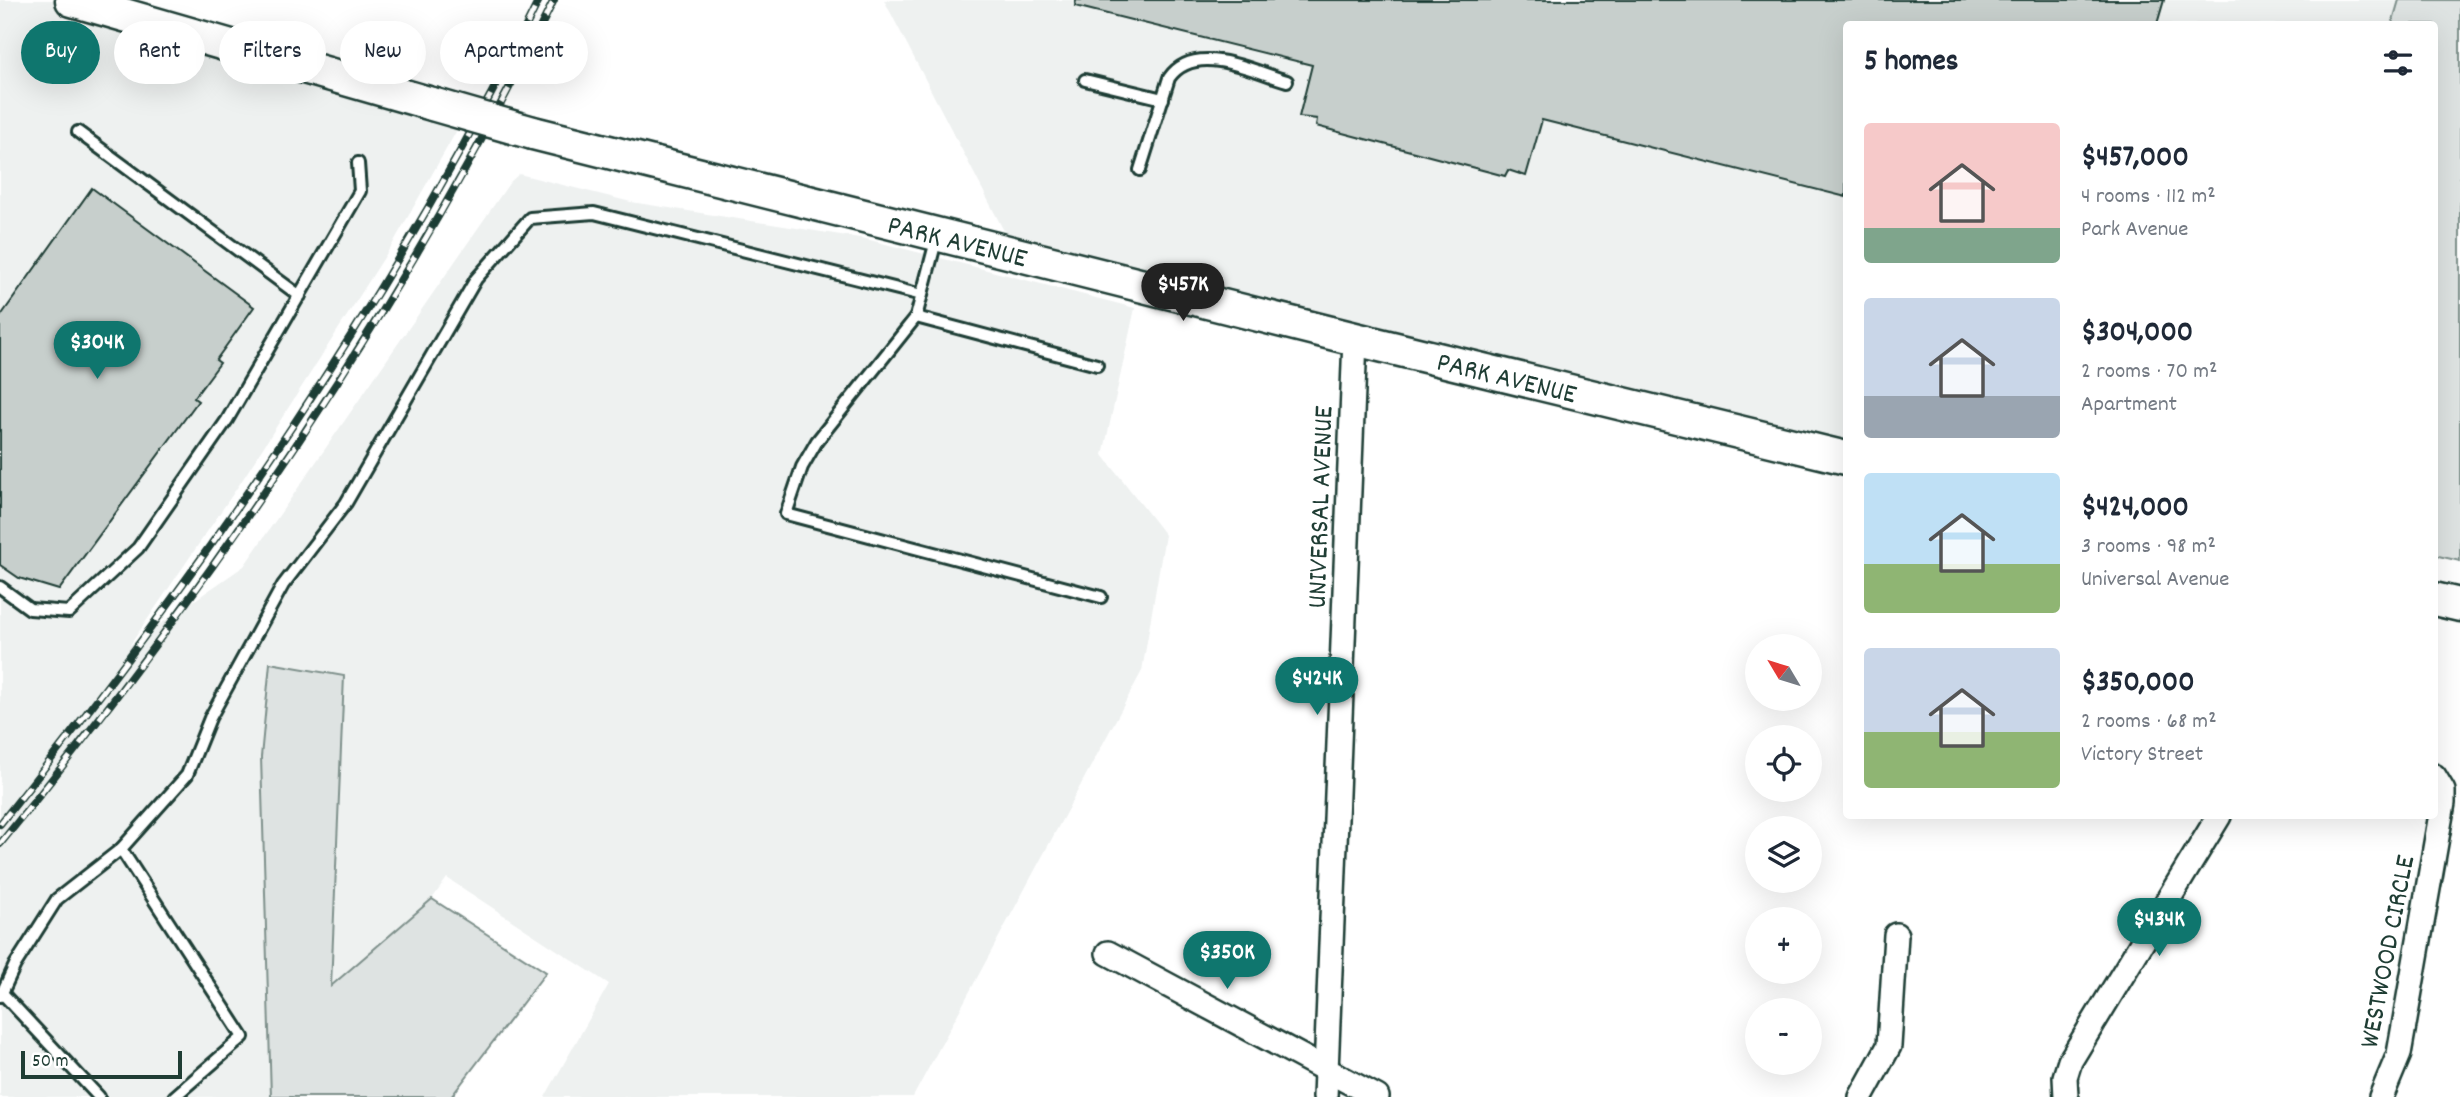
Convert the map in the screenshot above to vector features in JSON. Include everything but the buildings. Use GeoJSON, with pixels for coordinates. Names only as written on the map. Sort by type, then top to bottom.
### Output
{"type":"FeatureCollection","features":[{"type":"Feature","properties":{"kind":"street","name":"PARK AVENUE"},"geometry":{"type":"LineString","coordinates":[[72,0],[533,133],[1355,339],[1843,457]]}},
{"type":"Feature","properties":{"kind":"street","name":"UNIVERSAL AVENUE"},"geometry":{"type":"LineString","coordinates":[[1325,1097],[1355,339]]}},
{"type":"Feature","properties":{"kind":"street"},"geometry":{"type":"LineString","coordinates":[[2438,600],[2460,605]]}},
{"type":"Feature","properties":{"kind":"street","name":"WESTWOOD CIRCLE"},"geometry":{"type":"LineString","coordinates":[[2381,1097],[2399,1054],[2443,803],[2443,791],[2438,782]]}},
{"type":"Feature","properties":{"kind":"street"},"geometry":{"type":"LineString","coordinates":[[2066,1097],[2065,1077],[2070,1061],[2217,819]]}},
{"type":"Feature","properties":{"kind":"street"},"geometry":{"type":"LineString","coordinates":[[1861,1097],[1889,1045],[1896,935]]}},
{"type":"Feature","properties":{"kind":"street"},"geometry":{"type":"LineString","coordinates":[[1108,953],[1377,1097]]}},
{"type":"Feature","properties":{"kind":"lane"},"geometry":{"type":"LineString","coordinates":[[1140,170],[1163,99],[1177,67],[1194,60],[1210,60],[1287,81]]}},
{"type":"Feature","properties":{"kind":"lane"},"geometry":{"type":"LineString","coordinates":[[1085,80],[1163,99]]}},
{"type":"Feature","properties":{"kind":"lane"},"geometry":{"type":"LineString","coordinates":[[78,132],[300,296]]}},
{"type":"Feature","properties":{"kind":"lane"},"geometry":{"type":"LineString","coordinates":[[0,587],[30,609],[69,612],[138,548],[227,420],[360,191],[358,163]]}},
{"type":"Feature","properties":{"kind":"lane"},"geometry":{"type":"LineString","coordinates":[[99,1097],[1,994],[15,965],[57,899],[121,849],[187,775],[209,718],[283,585],[346,503],[476,279],[530,218],[594,213],[922,295]]}},
{"type":"Feature","properties":{"kind":"lane"},"geometry":{"type":"LineString","coordinates":[[938,234],[916,317],[817,441],[802,467],[786,514],[1101,597]]}},
{"type":"Feature","properties":{"kind":"lane"},"geometry":{"type":"LineString","coordinates":[[916,317],[1097,365]]}},
{"type":"Feature","properties":{"kind":"lane"},"geometry":{"type":"LineString","coordinates":[[121,849],[243,1037],[174,1097]]}},
{"type":"Feature","properties":{"kind":"shaded area"},"geometry":{"type":"Polygon","coordinates":[[[0,0],[72,0],[145,21],[114,21],[114,84],[205,84],[205,38],[219,43],[219,84],[326,84],[326,73],[340,78],[340,84],[362,84],[466,114],[392,245],[241,482],[130,645],[244,566],[510,182],[519,174],[631,202],[866,239],[1135,308],[1103,455],[1165,535],[1142,671],[913,1097],[545,1097],[609,984],[447,878],[432,899],[331,986],[344,676],[271,663],[261,757],[271,1097],[0,1097],[0,0]]]}},
{"type":"Feature","properties":{"kind":"shaded area"},"geometry":{"type":"Polygon","coordinates":[[[884,0],[2399,0],[2393,21],[1843,21],[1843,457],[1016,254],[884,0]]]}},
{"type":"Feature","properties":{"kind":"shaded area"},"geometry":{"type":"Polygon","coordinates":[[[2399,0],[2460,0],[2460,561],[2438,556],[2438,21],[2393,21],[2399,0]]]}},
{"type":"Feature","properties":{"kind":"shaded area"},"geometry":{"type":"Polygon","coordinates":[[[270,663],[344,676],[331,986],[432,899],[546,972],[451,1097],[271,1097],[261,757],[270,663]]]}},
{"type":"Feature","properties":{"kind":"railway"},"geometry":{"type":"LineString","coordinates":[[0,824],[150,628],[292,427],[359,323],[422,217],[483,110],[539,0]]}},
{"type":"Feature","properties":{"kind":"railway"},"geometry":{"type":"LineString","coordinates":[[0,844],[155,645],[301,438],[435,223],[554,0]]}}]}
